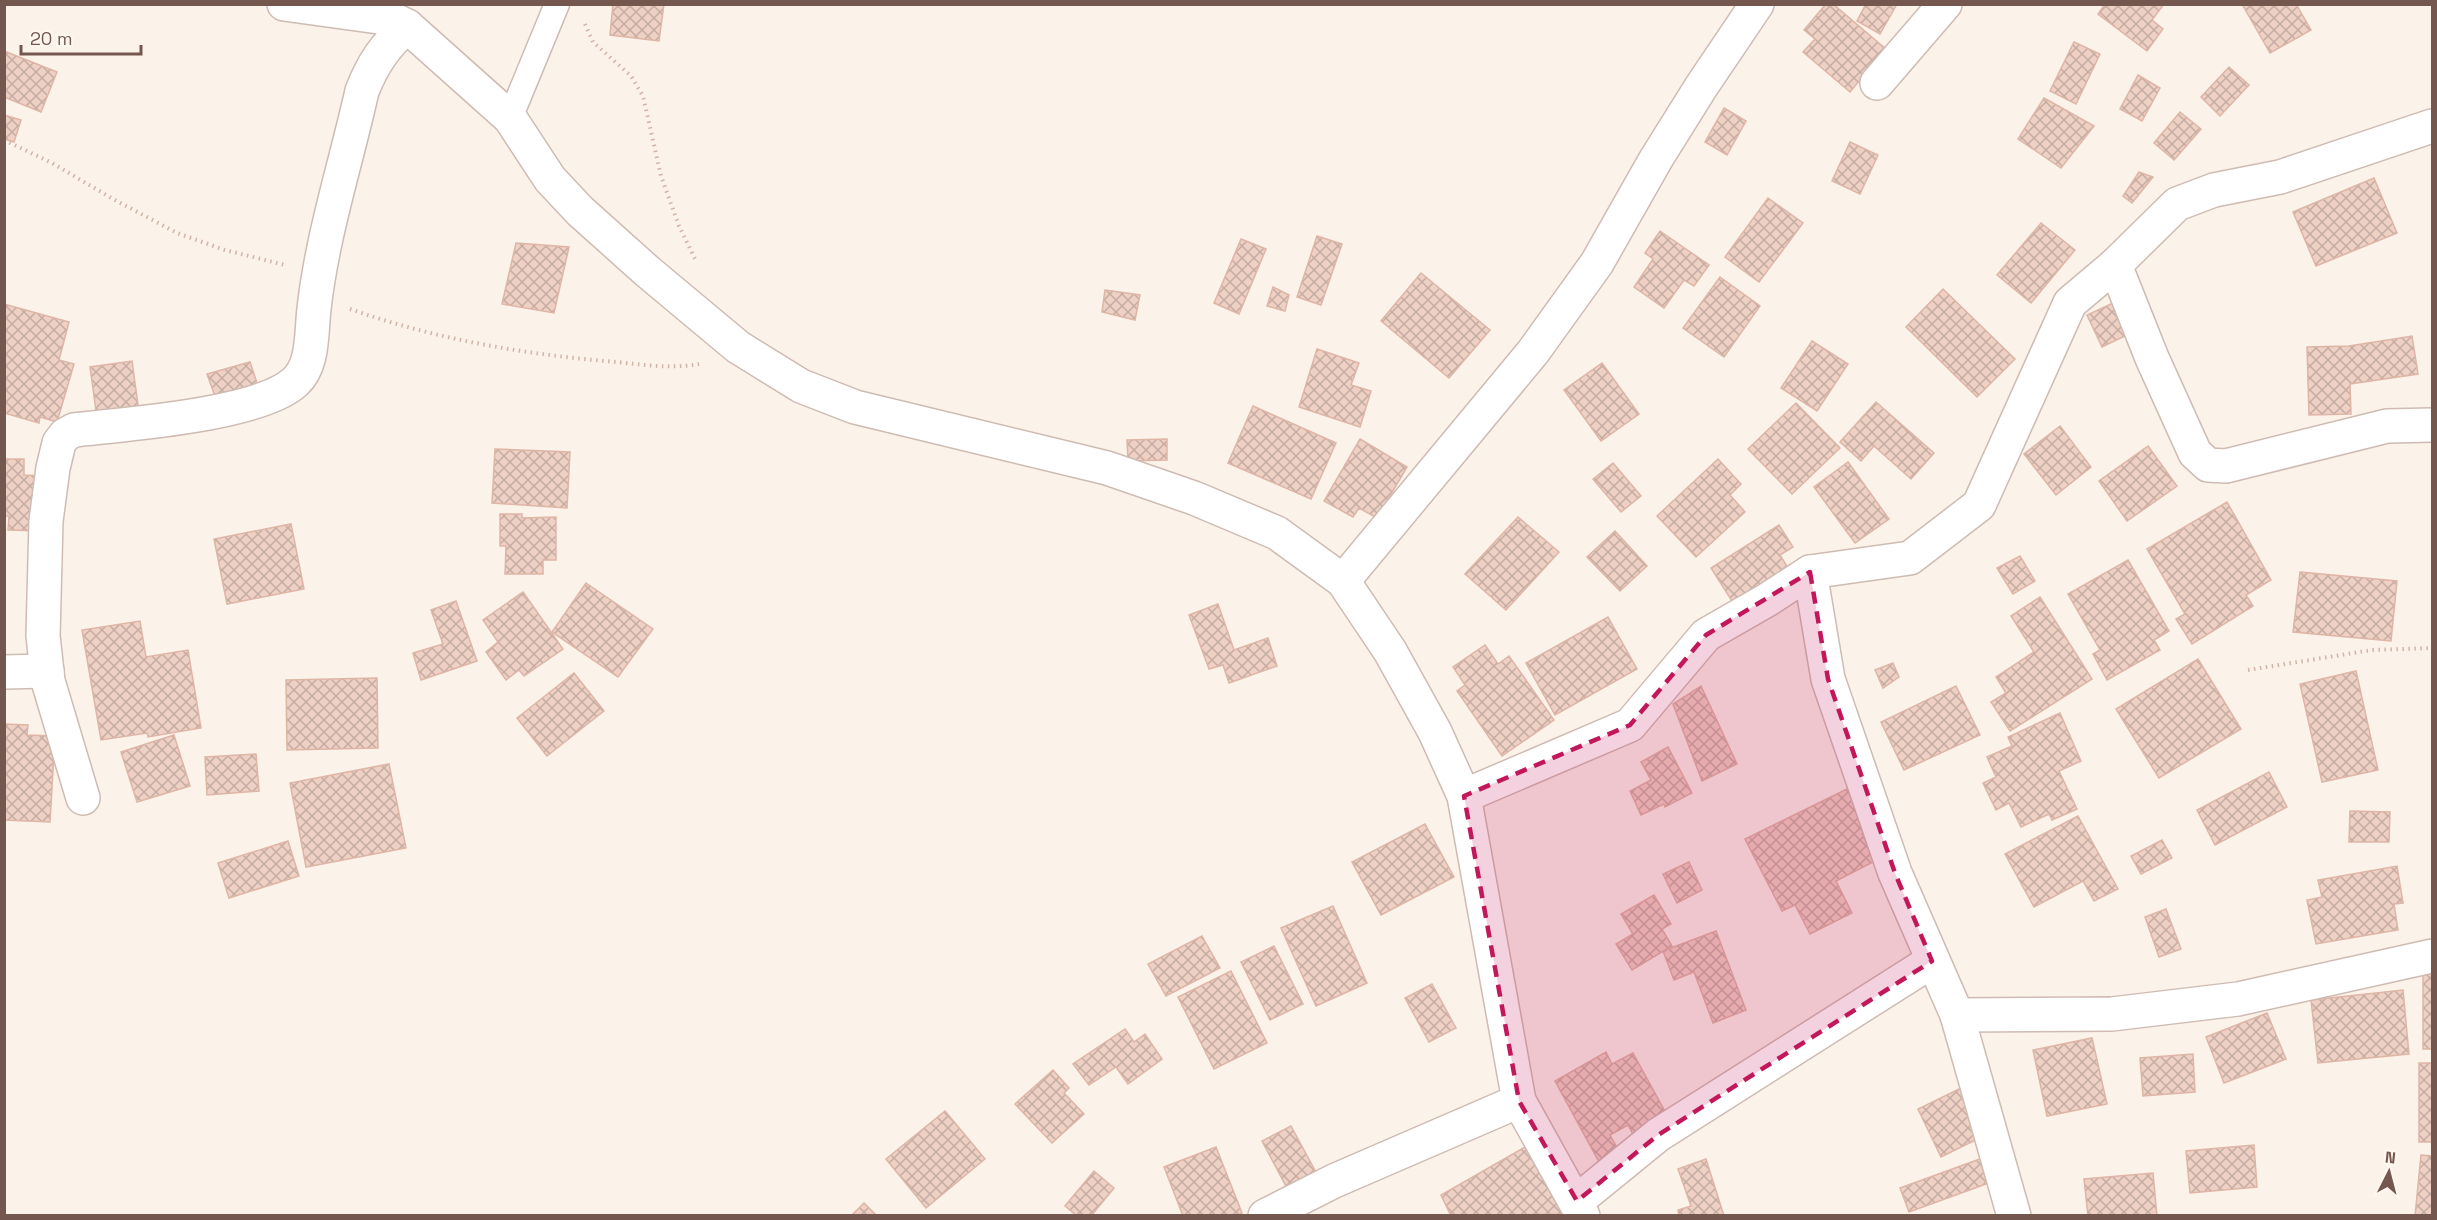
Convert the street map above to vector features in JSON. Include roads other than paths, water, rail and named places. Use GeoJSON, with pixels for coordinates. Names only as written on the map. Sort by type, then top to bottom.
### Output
{"type":"FeatureCollection","features":[{"type":"Feature","properties":{"kind":"street"},"geometry":{"type":"LineString","coordinates":[[284,4],[393,19],[407,26],[510,118],[550,179],[580,211],[738,347],[801,386],[855,406],[1107,468],[1194,498],[1277,533],[1343,581],[1390,651],[1436,732],[1464,796],[1519,1101],[1580,1208],[1658,1135],[1932,961]]}},
{"type":"Feature","properties":{"kind":"street"},"geometry":{"type":"LineString","coordinates":[[1343,581],[1533,352],[1597,263],[1656,159],[1757,4]]}},
{"type":"Feature","properties":{"kind":"street"},"geometry":{"type":"LineString","coordinates":[[1877,83],[1945,4]]}},
{"type":"Feature","properties":{"kind":"street"},"geometry":{"type":"LineString","coordinates":[[83,798],[48,681],[43,636],[46,521],[53,468],[59,443],[65,435],[74,430],[196,414],[255,402],[284,390],[296,381],[308,364],[317,278],[362,91],[371,67],[390,42],[407,26]]}},
{"type":"Feature","properties":{"kind":"street"},"geometry":{"type":"LineString","coordinates":[[1464,796],[1630,725],[1706,635],[1810,572],[1910,558],[1980,505],[2070,303],[2115,265],[2177,204],[2214,190],[2280,177],[2433,126]]}},
{"type":"Feature","properties":{"kind":"street"},"geometry":{"type":"LineString","coordinates":[[2115,265],[2152,358],[2195,453],[2208,465],[2226,466],[2387,426],[2433,425]]}},
{"type":"Feature","properties":{"kind":"street"},"geometry":{"type":"LineString","coordinates":[[1810,572],[1828,679],[1895,873],[1957,1016],[2014,1215]]}},
{"type":"Feature","properties":{"kind":"street"},"geometry":{"type":"LineString","coordinates":[[4,672],[47,670]]}},
{"type":"Feature","properties":{"kind":"street"},"geometry":{"type":"LineString","coordinates":[[1957,1016],[2112,1014],[2238,999],[2433,956]]}},
{"type":"Feature","properties":{"kind":"street"},"geometry":{"type":"LineString","coordinates":[[1265,1215],[1334,1181],[1519,1101]]}},
{"type":"Feature","properties":{"kind":"lane"},"geometry":{"type":"LineString","coordinates":[[510,118],[557,4]]}}]}
